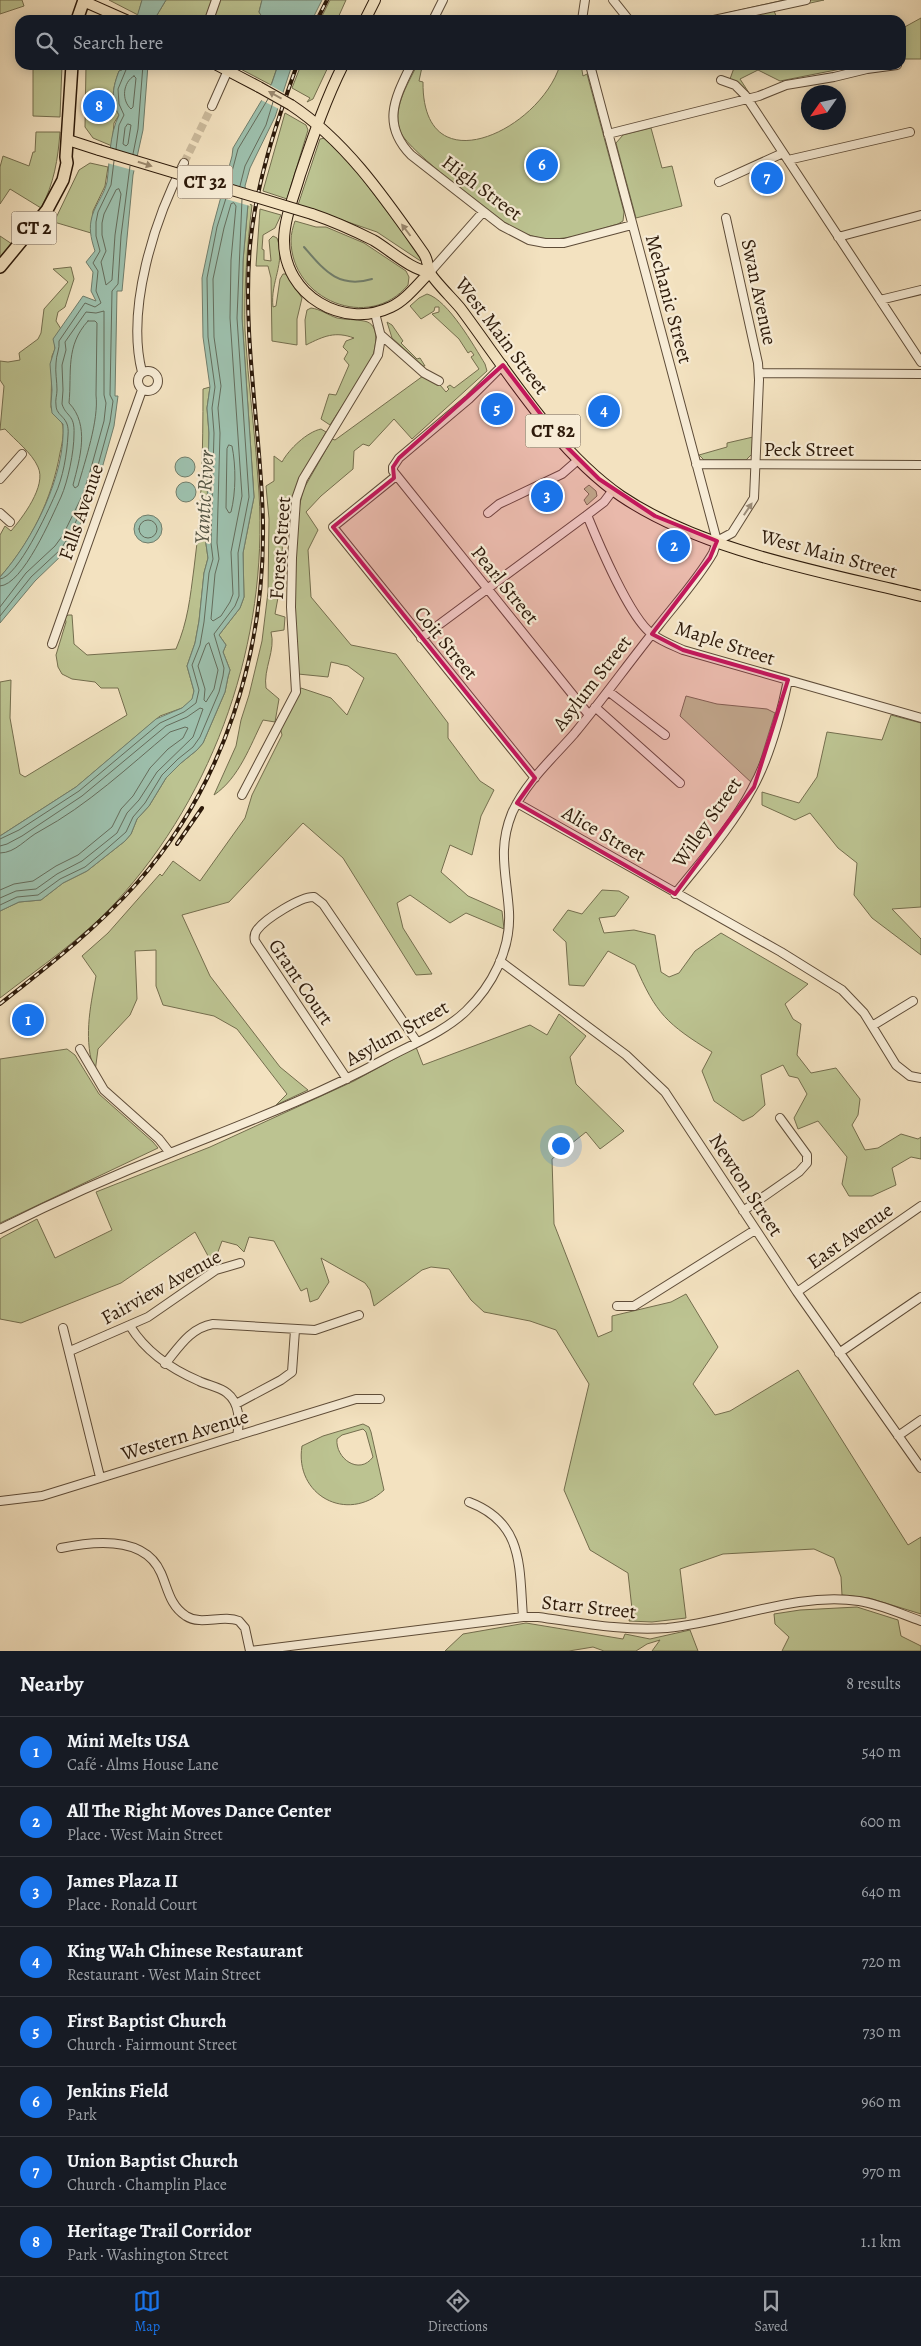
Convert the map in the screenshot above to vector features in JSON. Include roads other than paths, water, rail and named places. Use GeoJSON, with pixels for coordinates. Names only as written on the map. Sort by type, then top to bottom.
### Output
{"type":"FeatureCollection","features":[{"type":"Feature","properties":{"kind":"highway"},"geometry":{"type":"LineString","coordinates":[[79,15],[84,0]]}},
{"type":"Feature","properties":{"kind":"highway","name":"CT 2"},"geometry":{"type":"LineString","coordinates":[[0,267],[46,211],[59,184],[63,180],[67,166],[72,70]]}},
{"type":"Feature","properties":{"kind":"main road"},"geometry":{"type":"LineString","coordinates":[[84,0],[116,15]]}},
{"type":"Feature","properties":{"kind":"main road"},"geometry":{"type":"LineString","coordinates":[[368,15],[375,0]]}},
{"type":"Feature","properties":{"kind":"main road","name":"West Main Street"},"geometry":{"type":"LineString","coordinates":[[228,70],[291,105],[317,124],[344,149],[426,258],[430,272],[458,305],[554,433],[578,460],[613,490],[655,516],[717,542],[791,564],[921,596]]}},
{"type":"Feature","properties":{"kind":"main road"},"geometry":{"type":"LineString","coordinates":[[341,70],[317,124],[286,224],[284,244],[287,260],[297,282],[307,293],[320,303],[346,314],[375,313],[401,301],[430,272]]}},
{"type":"Feature","properties":{"kind":"main road","name":"CT 32"},"geometry":{"type":"LineString","coordinates":[[68,140],[312,214],[361,234],[419,270],[430,272]]}},
{"type":"Feature","properties":{"kind":"street"},"geometry":{"type":"LineString","coordinates":[[74,0],[84,0]]}},
{"type":"Feature","properties":{"kind":"street"},"geometry":{"type":"LineString","coordinates":[[211,15],[216,0]]}},
{"type":"Feature","properties":{"kind":"street"},"geometry":{"type":"LineString","coordinates":[[436,15],[443,0]]}},
{"type":"Feature","properties":{"kind":"street"},"geometry":{"type":"LineString","coordinates":[[583,15],[585,0]]}},
{"type":"Feature","properties":{"kind":"street"},"geometry":{"type":"LineString","coordinates":[[612,0],[626,15]]}},
{"type":"Feature","properties":{"kind":"street"},"geometry":{"type":"LineString","coordinates":[[737,15],[806,0]]}},
{"type":"Feature","properties":{"kind":"street"},"geometry":{"type":"LineString","coordinates":[[212,106],[228,70]]}},
{"type":"Feature","properties":{"kind":"street","name":"High Street"},"geometry":{"type":"LineString","coordinates":[[409,70],[394,104],[394,124],[400,140],[411,155],[515,235],[545,243],[571,241],[632,225]]}},
{"type":"Feature","properties":{"kind":"street","name":"Mechanic Street"},"geometry":{"type":"LineString","coordinates":[[591,70],[717,542]]}},
{"type":"Feature","properties":{"kind":"street"},"geometry":{"type":"LineString","coordinates":[[608,134],[748,99],[786,85],[863,70]]}},
{"type":"Feature","properties":{"kind":"street"},"geometry":{"type":"LineString","coordinates":[[721,80],[735,85],[748,99],[921,362]]}},
{"type":"Feature","properties":{"kind":"street"},"geometry":{"type":"LineString","coordinates":[[788,160],[910,132]]}},
{"type":"Feature","properties":{"kind":"street"},"geometry":{"type":"LineString","coordinates":[[719,182],[783,152]]}},
{"type":"Feature","properties":{"kind":"street","name":"Falls Avenue"},"geometry":{"type":"LineString","coordinates":[[52,644],[142,390],[137,382],[142,372],[138,320],[140,291],[166,198],[184,163]]}},
{"type":"Feature","properties":{"kind":"street"},"geometry":{"type":"LineString","coordinates":[[430,272],[484,212]]}},
{"type":"Feature","properties":{"kind":"street"},"geometry":{"type":"LineString","coordinates":[[838,237],[921,215]]}},
{"type":"Feature","properties":{"kind":"street","name":"Swan Avenue"},"geometry":{"type":"LineString","coordinates":[[717,542],[732,533],[754,500],[759,373],[726,218]]}},
{"type":"Feature","properties":{"kind":"street"},"geometry":{"type":"LineString","coordinates":[[880,300],[921,290]]}},
{"type":"Feature","properties":{"kind":"street","name":"Forest Street"},"geometry":{"type":"LineString","coordinates":[[242,794],[296,692],[291,607],[296,499],[303,479],[376,361],[380,350],[381,335],[375,313]]}},
{"type":"Feature","properties":{"kind":"street"},"geometry":{"type":"LineString","coordinates":[[381,335],[424,373],[439,381]]}},
{"type":"Feature","properties":{"kind":"street"},"geometry":{"type":"LineString","coordinates":[[396,476],[393,467],[399,458],[469,398],[503,365]]}},
{"type":"Feature","properties":{"kind":"street"},"geometry":{"type":"LineString","coordinates":[[142,372],[152,372],[157,376],[158,383],[150,391],[142,390]]}},
{"type":"Feature","properties":{"kind":"street"},"geometry":{"type":"LineString","coordinates":[[759,373],[921,374]]}},
{"type":"Feature","properties":{"kind":"street"},"geometry":{"type":"LineString","coordinates":[[0,479],[22,454]]}},
{"type":"Feature","properties":{"kind":"street"},"geometry":{"type":"LineString","coordinates":[[488,513],[497,506],[562,474],[578,460]]}},
{"type":"Feature","properties":{"kind":"street","name":"Peck Street"},"geometry":{"type":"LineString","coordinates":[[696,464],[921,465]]}},
{"type":"Feature","properties":{"kind":"street","name":"Coit Street"},"geometry":{"type":"LineString","coordinates":[[396,476],[333,527],[535,778]]}},
{"type":"Feature","properties":{"kind":"street","name":"Pearl Street"},"geometry":{"type":"LineString","coordinates":[[396,476],[589,715]]}},
{"type":"Feature","properties":{"kind":"street"},"geometry":{"type":"LineString","coordinates":[[421,638],[604,502],[613,490]]}},
{"type":"Feature","properties":{"kind":"street"},"geometry":{"type":"LineString","coordinates":[[0,514],[10,522]]}},
{"type":"Feature","properties":{"kind":"street","name":"Maple Street"},"geometry":{"type":"LineString","coordinates":[[587,515],[629,603],[641,624],[652,634],[683,650],[921,718]]}},
{"type":"Feature","properties":{"kind":"street","name":"Asylum Street"},"geometry":{"type":"LineString","coordinates":[[0,1229],[170,1153],[347,1079],[417,1042],[463,1014],[486,989],[500,961],[509,916],[503,870],[504,846],[508,824],[517,803],[535,778],[589,715],[652,634],[710,558],[717,542]]}},
{"type":"Feature","properties":{"kind":"street","name":"Willey Street"},"geometry":{"type":"LineString","coordinates":[[675,894],[738,814],[754,787],[788,680]]}},
{"type":"Feature","properties":{"kind":"street"},"geometry":{"type":"LineString","coordinates":[[608,690],[665,735]]}},
{"type":"Feature","properties":{"kind":"street"},"geometry":{"type":"LineString","coordinates":[[595,707],[680,783]]}},
{"type":"Feature","properties":{"kind":"street","name":"Alice Street"},"geometry":{"type":"LineString","coordinates":[[517,803],[675,894],[781,952],[842,990],[854,1001],[896,1065],[910,1076],[921,1078]]}},
{"type":"Feature","properties":{"kind":"street","name":"Grant Court"},"geometry":{"type":"LineString","coordinates":[[347,1079],[255,941],[255,933],[261,925],[301,898],[314,897],[323,904],[417,1042]]}},
{"type":"Feature","properties":{"kind":"street","name":"Newton Street"},"geometry":{"type":"LineString","coordinates":[[500,961],[626,1055],[656,1082],[839,1353],[921,1468]]}},
{"type":"Feature","properties":{"kind":"street"},"geometry":{"type":"LineString","coordinates":[[872,1026],[913,1001]]}},
{"type":"Feature","properties":{"kind":"street"},"geometry":{"type":"LineString","coordinates":[[80,1049],[104,1090],[159,1139],[170,1153]]}},
{"type":"Feature","properties":{"kind":"street"},"geometry":{"type":"LineString","coordinates":[[743,1211],[799,1172],[806,1163],[807,1155],[780,1118]]}},
{"type":"Feature","properties":{"kind":"street","name":"East Avenue"},"geometry":{"type":"LineString","coordinates":[[798,1292],[921,1206]]}},
{"type":"Feature","properties":{"kind":"street"},"geometry":{"type":"LineString","coordinates":[[617,1306],[634,1306],[755,1230]]}},
{"type":"Feature","properties":{"kind":"street","name":"Fairview Avenue"},"geometry":{"type":"LineString","coordinates":[[70,1351],[148,1317],[216,1270],[240,1263]]}},
{"type":"Feature","properties":{"kind":"street"},"geometry":{"type":"LineString","coordinates":[[839,1353],[921,1296]]}},
{"type":"Feature","properties":{"kind":"street"},"geometry":{"type":"LineString","coordinates":[[165,1364],[192,1332],[201,1326],[213,1324],[315,1330],[360,1315]]}},
{"type":"Feature","properties":{"kind":"street"},"geometry":{"type":"LineString","coordinates":[[130,1326],[136,1336],[165,1364],[182,1374],[227,1393],[236,1404],[240,1425],[237,1436]]}},
{"type":"Feature","properties":{"kind":"street"},"geometry":{"type":"LineString","coordinates":[[63,1328],[100,1477]]}},
{"type":"Feature","properties":{"kind":"street"},"geometry":{"type":"LineString","coordinates":[[236,1404],[292,1372],[295,1330]]}},
{"type":"Feature","properties":{"kind":"street","name":"Western Avenue"},"geometry":{"type":"LineString","coordinates":[[0,1501],[42,1496],[356,1399],[380,1399]]}},
{"type":"Feature","properties":{"kind":"street"},"geometry":{"type":"LineString","coordinates":[[898,1436],[921,1420]]}},
{"type":"Feature","properties":{"kind":"street"},"geometry":{"type":"LineString","coordinates":[[469,1502],[493,1514],[512,1537],[517,1554],[523,1616]]}},
{"type":"Feature","properties":{"kind":"street"},"geometry":{"type":"LineString","coordinates":[[61,1548],[89,1542],[125,1546],[142,1551],[159,1570],[168,1594],[180,1611],[193,1619],[239,1621],[245,1628],[250,1651]]}},
{"type":"Feature","properties":{"kind":"street","name":"Starr Street"},"geometry":{"type":"LineString","coordinates":[[250,1651],[523,1616],[634,1630],[670,1628],[801,1602],[831,1600],[860,1601],[921,1621]]}},
{"type":"Feature","properties":{"kind":"water"},"geometry":{"type":"Polygon","coordinates":[[[142,0],[166,0],[157,15],[138,15],[142,0]]]}},
{"type":"Feature","properties":{"kind":"water"},"geometry":{"type":"Polygon","coordinates":[[[262,0],[322,0],[314,15],[261,15],[259,12],[262,0]]]}},
{"type":"Feature","properties":{"kind":"water"},"geometry":{"type":"Polygon","coordinates":[[[148,70],[143,130],[133,175],[122,291],[117,291],[115,396],[118,396],[114,426],[95,493],[72,541],[63,554],[35,581],[0,623],[0,577],[24,545],[45,506],[53,485],[63,444],[63,424],[52,413],[51,404],[50,364],[55,348],[53,339],[83,296],[96,301],[91,291],[93,272],[86,262],[95,251],[90,225],[107,182],[112,139],[119,115],[113,99],[119,71],[148,70]]]}},
{"type":"Feature","properties":{"kind":"water"},"geometry":{"type":"Polygon","coordinates":[[[276,70],[290,70],[275,117],[250,168],[245,186],[248,204],[243,261],[242,318],[254,497],[243,553],[244,597],[240,608],[219,635],[226,645],[223,652],[230,670],[225,692],[203,743],[166,778],[149,806],[137,819],[131,834],[125,841],[87,871],[63,883],[41,900],[19,902],[0,911],[0,836],[76,787],[156,719],[182,708],[192,699],[194,691],[187,666],[195,643],[204,573],[208,558],[206,544],[209,433],[207,408],[210,387],[203,337],[202,278],[233,148],[272,83],[276,70]]]}},
{"type":"Feature","properties":{"kind":"water"},"geometry":{"type":"Polygon","coordinates":[[[185,457],[192,460],[195,467],[192,474],[185,477],[178,474],[175,467],[178,460],[185,457]]]}},
{"type":"Feature","properties":{"kind":"water"},"geometry":{"type":"Polygon","coordinates":[[[186,482],[193,485],[196,492],[193,499],[186,502],[179,499],[176,492],[179,485],[186,482]]]}},
{"type":"Feature","properties":{"kind":"water"},"geometry":{"type":"Polygon","coordinates":[[[148,515],[158,519],[162,529],[158,539],[148,543],[138,539],[134,529],[138,519],[148,515]]]}},
{"type":"Feature","properties":{"kind":"waterway"},"geometry":{"type":"LineString","coordinates":[[304,247],[325,270],[341,279],[350,281],[372,279]]}},
{"type":"Feature","properties":{"kind":"tunnel"},"geometry":{"type":"LineString","coordinates":[[184,163],[212,106]]}},
{"type":"Feature","properties":{"kind":"railway"},"geometry":{"type":"LineString","coordinates":[[320,15],[327,0]]}},
{"type":"Feature","properties":{"kind":"railway"},"geometry":{"type":"LineString","coordinates":[[0,1004],[54,961],[105,916],[137,883],[167,845],[194,804],[216,760],[233,715],[247,668],[256,620],[262,571],[262,488],[248,315],[250,246],[262,177],[274,132],[295,70]]}},
{"type":"Feature","properties":{"kind":"railway"},"geometry":{"type":"LineString","coordinates":[[177,844],[202,808]]}},
{"type":"Feature","properties":{"kind":"place","name":"Heritage Trail Corridor"},"geometry":{"type":"Point","coordinates":[99,106]}},
{"type":"Feature","properties":{"kind":"place","name":"Jenkins Field"},"geometry":{"type":"Point","coordinates":[542,165]}},
{"type":"Feature","properties":{"kind":"place","name":"Union Baptist Church"},"geometry":{"type":"Point","coordinates":[767,178]}},
{"type":"Feature","properties":{"kind":"place","name":"First Baptist Church"},"geometry":{"type":"Point","coordinates":[497,409]}},
{"type":"Feature","properties":{"kind":"place","name":"King Wah Chinese Restaurant"},"geometry":{"type":"Point","coordinates":[604,411]}},
{"type":"Feature","properties":{"kind":"place","name":"James Plaza II"},"geometry":{"type":"Point","coordinates":[547,496]}},
{"type":"Feature","properties":{"kind":"place","name":"All The Right Moves Dance Center"},"geometry":{"type":"Point","coordinates":[674,546]}},
{"type":"Feature","properties":{"kind":"place","name":"Mini Melts USA"},"geometry":{"type":"Point","coordinates":[28,1020]}},
{"type":"Feature","properties":{"kind":"water label","name":"Yantic River"},"geometry":{"type":"Point","coordinates":[204,497]}}]}
